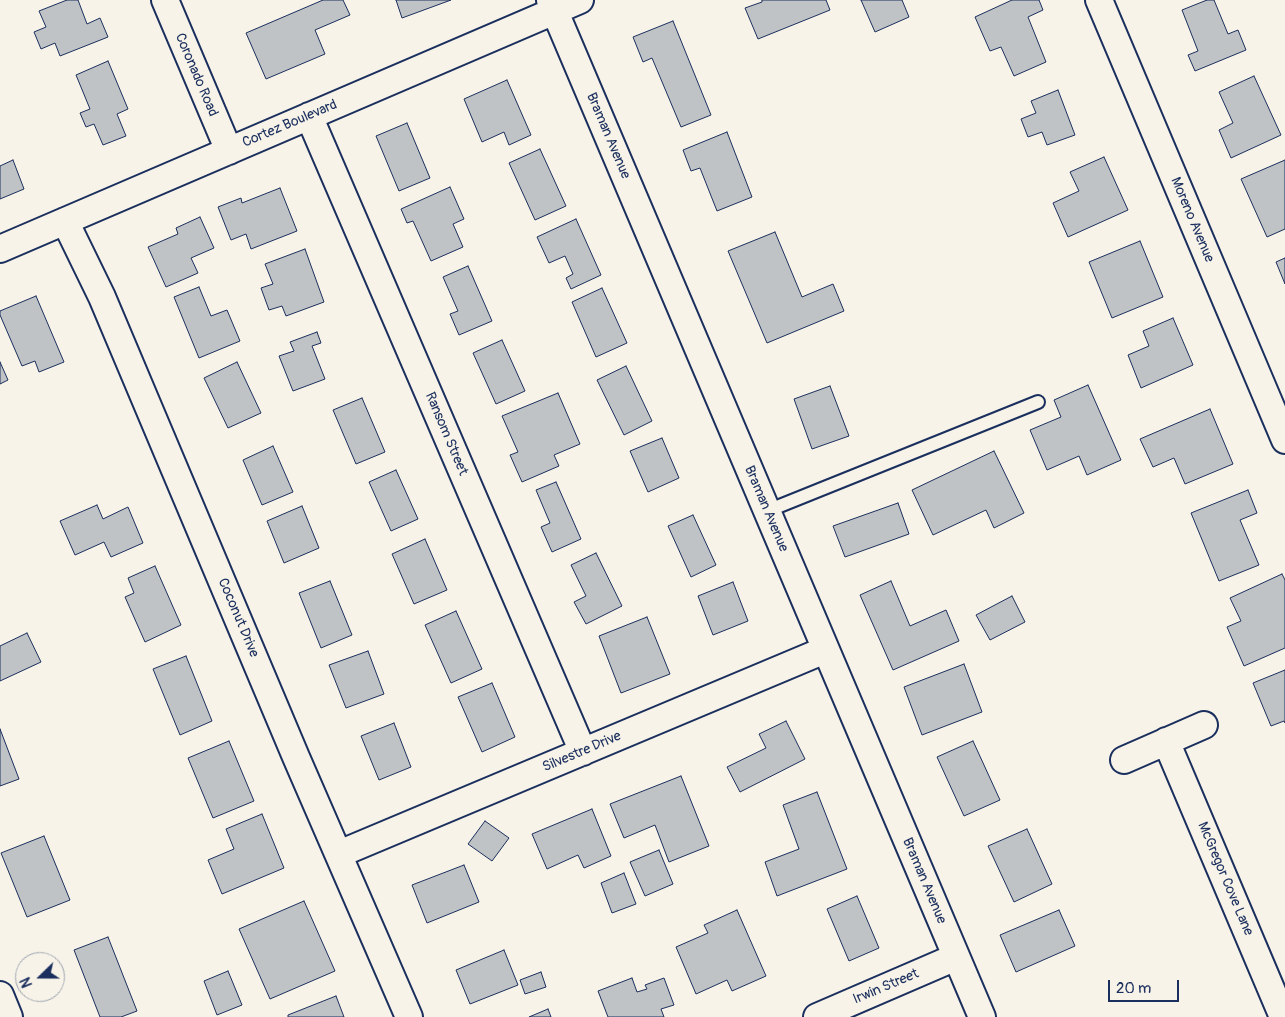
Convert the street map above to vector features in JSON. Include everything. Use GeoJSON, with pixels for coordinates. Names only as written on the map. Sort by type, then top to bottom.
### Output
{"type":"FeatureCollection","features":[{"type":"Feature","properties":{"kind":"street","name":"Coronado Road"},"geometry":{"type":"LineString","coordinates":[[165,0],[229,150]]}},
{"type":"Feature","properties":{"kind":"street","name":"Cortez Boulevard"},"geometry":{"type":"LineString","coordinates":[[0,249],[309,116],[552,5],[580,0]]}},
{"type":"Feature","properties":{"kind":"street","name":"Moreno Avenue"},"geometry":{"type":"LineString","coordinates":[[1099,0],[1285,440]]}},
{"type":"Feature","properties":{"kind":"street","name":"Braman Avenue"},"geometry":{"type":"LineString","coordinates":[[552,5],[982,1017]]}},
{"type":"Feature","properties":{"kind":"street","name":"Ransom Street"},"geometry":{"type":"LineString","coordinates":[[309,116],[583,752]]}},
{"type":"Feature","properties":{"kind":"street","name":"Coconut Drive"},"geometry":{"type":"LineString","coordinates":[[65,221],[102,297],[296,757],[409,1017]]}},
{"type":"Feature","properties":{"kind":"street","name":"Silvestre Drive"},"geometry":{"type":"LineString","coordinates":[[339,854],[826,650]]}},
{"type":"Feature","properties":{"kind":"street"},"geometry":{"type":"LineString","coordinates":[[1124,760],[1204,725]]}},
{"type":"Feature","properties":{"kind":"street","name":"McGregor Cove Lane"},"geometry":{"type":"LineString","coordinates":[[1166,742],[1283,1017]]}},
{"type":"Feature","properties":{"kind":"street","name":"Irwin Street"},"geometry":{"type":"LineString","coordinates":[[816,1017],[956,957]]}},
{"type":"Feature","properties":{"kind":"street"},"geometry":{"type":"LineString","coordinates":[[0,995],[9,1017]]}},
{"type":"Feature","properties":{"kind":"lane"},"geometry":{"type":"LineString","coordinates":[[767,511],[1038,402]]}},
{"type":"Feature","properties":{"kind":"building"},"geometry":{"type":"Polygon","coordinates":[[[67,0],[78,0],[87,24],[100,18],[108,37],[60,56],[55,43],[41,49],[34,32],[46,27],[39,11],[67,0]]]}},
{"type":"Feature","properties":{"kind":"building"},"geometry":{"type":"Polygon","coordinates":[[[323,0],[343,0],[350,15],[315,30],[325,54],[266,79],[246,33],[323,0]]]}},
{"type":"Feature","properties":{"kind":"building"},"geometry":{"type":"Polygon","coordinates":[[[396,0],[451,0],[402,18],[396,0]]]}},
{"type":"Feature","properties":{"kind":"building"},"geometry":{"type":"Polygon","coordinates":[[[762,0],[826,0],[830,10],[758,39],[745,8],[762,2],[762,0]]]}},
{"type":"Feature","properties":{"kind":"building"},"geometry":{"type":"Polygon","coordinates":[[[861,0],[902,0],[909,17],[875,32],[861,0]]]}},
{"type":"Feature","properties":{"kind":"building"},"geometry":{"type":"Polygon","coordinates":[[[1012,0],[1039,0],[1043,10],[1028,17],[1046,62],[1014,76],[1001,47],[990,51],[975,17],[1012,0]]]}},
{"type":"Feature","properties":{"kind":"building"},"geometry":{"type":"Polygon","coordinates":[[[1207,0],[1214,0],[1228,34],[1238,30],[1246,50],[1195,71],[1188,55],[1198,51],[1182,10],[1207,0]]]}},
{"type":"Feature","properties":{"kind":"building"},"geometry":{"type":"Polygon","coordinates":[[[673,21],[711,115],[681,127],[652,58],[643,62],[633,37],[673,21]]]}},
{"type":"Feature","properties":{"kind":"building"},"geometry":{"type":"Polygon","coordinates":[[[108,61],[128,109],[117,114],[126,136],[103,145],[94,124],[86,127],[80,113],[90,109],[76,75],[108,61]]]}},
{"type":"Feature","properties":{"kind":"building"},"geometry":{"type":"Polygon","coordinates":[[[1254,76],[1281,135],[1231,158],[1219,130],[1233,123],[1219,92],[1254,76]]]}},
{"type":"Feature","properties":{"kind":"building"},"geometry":{"type":"Polygon","coordinates":[[[507,80],[531,135],[509,145],[504,132],[482,142],[464,99],[507,80]]]}},
{"type":"Feature","properties":{"kind":"building"},"geometry":{"type":"Polygon","coordinates":[[[1058,90],[1075,135],[1047,145],[1042,132],[1028,137],[1021,119],[1036,113],[1031,101],[1058,90]]]}},
{"type":"Feature","properties":{"kind":"building"},"geometry":{"type":"Polygon","coordinates":[[[407,123],[430,178],[399,191],[376,136],[407,123]]]}},
{"type":"Feature","properties":{"kind":"building"},"geometry":{"type":"Polygon","coordinates":[[[727,132],[752,197],[717,211],[700,168],[691,171],[683,150],[727,132]]]}},
{"type":"Feature","properties":{"kind":"building"},"geometry":{"type":"Polygon","coordinates":[[[540,149],[566,206],[535,220],[509,163],[540,149]]]}},
{"type":"Feature","properties":{"kind":"building"},"geometry":{"type":"Polygon","coordinates":[[[1104,157],[1128,210],[1068,237],[1053,203],[1079,191],[1070,172],[1104,157]]]}},
{"type":"Feature","properties":{"kind":"building"},"geometry":{"type":"Polygon","coordinates":[[[13,160],[24,189],[0,199],[0,166],[13,160]]]}},
{"type":"Feature","properties":{"kind":"building"},"geometry":{"type":"Polygon","coordinates":[[[1285,160],[1285,229],[1267,237],[1241,179],[1285,160]]]}},
{"type":"Feature","properties":{"kind":"building"},"geometry":{"type":"Polygon","coordinates":[[[450,187],[464,219],[453,224],[463,247],[431,261],[413,221],[407,223],[401,209],[450,187]]]}},
{"type":"Feature","properties":{"kind":"building"},"geometry":{"type":"Polygon","coordinates":[[[280,188],[297,231],[251,249],[246,234],[231,240],[218,207],[241,198],[242,203],[280,188]]]}},
{"type":"Feature","properties":{"kind":"building"},"geometry":{"type":"Polygon","coordinates":[[[200,217],[214,248],[191,258],[198,273],[166,287],[148,247],[178,234],[176,228],[200,217]]]}},
{"type":"Feature","properties":{"kind":"building"},"geometry":{"type":"Polygon","coordinates":[[[576,219],[601,275],[571,289],[566,278],[573,274],[565,256],[549,263],[537,237],[576,219]]]}},
{"type":"Feature","properties":{"kind":"building"},"geometry":{"type":"Polygon","coordinates":[[[775,232],[802,297],[833,284],[844,311],[767,343],[728,251],[775,232]]]}},
{"type":"Feature","properties":{"kind":"building"},"geometry":{"type":"Polygon","coordinates":[[[1140,241],[1163,297],[1112,318],[1089,262],[1140,241]]]}},
{"type":"Feature","properties":{"kind":"building"},"geometry":{"type":"Polygon","coordinates":[[[305,249],[324,302],[286,316],[282,306],[269,310],[261,288],[273,284],[265,264],[305,249]]]}},
{"type":"Feature","properties":{"kind":"building"},"geometry":{"type":"Polygon","coordinates":[[[1285,258],[1285,284],[1276,262],[1285,258]]]}},
{"type":"Feature","properties":{"kind":"building"},"geometry":{"type":"Polygon","coordinates":[[[468,266],[492,321],[459,335],[450,314],[458,311],[443,277],[468,266]]]}},
{"type":"Feature","properties":{"kind":"building"},"geometry":{"type":"Polygon","coordinates":[[[199,287],[211,316],[227,310],[240,341],[199,358],[174,297],[199,287]]]}},
{"type":"Feature","properties":{"kind":"building"},"geometry":{"type":"Polygon","coordinates":[[[602,288],[627,343],[596,357],[572,302],[602,288]]]}},
{"type":"Feature","properties":{"kind":"building"},"geometry":{"type":"Polygon","coordinates":[[[36,296],[64,362],[39,372],[35,361],[22,366],[0,315],[0,311],[36,296]]]}},
{"type":"Feature","properties":{"kind":"building"},"geometry":{"type":"Polygon","coordinates":[[[1173,318],[1193,365],[1141,388],[1128,355],[1149,346],[1143,331],[1173,318]]]}},
{"type":"Feature","properties":{"kind":"building"},"geometry":{"type":"Polygon","coordinates":[[[317,332],[321,343],[312,346],[325,379],[293,391],[279,356],[294,351],[290,342],[317,332]]]}},
{"type":"Feature","properties":{"kind":"building"},"geometry":{"type":"Polygon","coordinates":[[[502,340],[525,391],[496,404],[473,353],[502,340]]]}},
{"type":"Feature","properties":{"kind":"building"},"geometry":{"type":"Polygon","coordinates":[[[0,362],[8,380],[0,384],[0,362]]]}},
{"type":"Feature","properties":{"kind":"building"},"geometry":{"type":"Polygon","coordinates":[[[237,362],[261,413],[228,428],[204,378],[237,362]]]}},
{"type":"Feature","properties":{"kind":"building"},"geometry":{"type":"Polygon","coordinates":[[[626,366],[652,421],[624,435],[597,380],[626,366]]]}},
{"type":"Feature","properties":{"kind":"building"},"geometry":{"type":"Polygon","coordinates":[[[1088,385],[1121,460],[1087,475],[1079,456],[1047,470],[1030,430],[1061,417],[1054,400],[1088,385]]]}},
{"type":"Feature","properties":{"kind":"building"},"geometry":{"type":"Polygon","coordinates":[[[830,386],[849,436],[812,449],[794,399],[830,386]]]}},
{"type":"Feature","properties":{"kind":"building"},"geometry":{"type":"Polygon","coordinates":[[[558,393],[580,444],[554,455],[559,466],[522,482],[510,455],[518,452],[502,416],[558,393]]]}},
{"type":"Feature","properties":{"kind":"building"},"geometry":{"type":"Polygon","coordinates":[[[362,398],[385,452],[356,464],[333,410],[362,398]]]}},
{"type":"Feature","properties":{"kind":"building"},"geometry":{"type":"Polygon","coordinates":[[[1210,409],[1233,464],[1185,484],[1174,458],[1153,467],[1140,439],[1210,409]]]}},
{"type":"Feature","properties":{"kind":"building"},"geometry":{"type":"Polygon","coordinates":[[[662,438],[679,478],[648,492],[630,451],[662,438]]]}},
{"type":"Feature","properties":{"kind":"building"},"geometry":{"type":"Polygon","coordinates":[[[273,446],[293,492],[262,505],[243,460],[273,446]]]}},
{"type":"Feature","properties":{"kind":"building"},"geometry":{"type":"Polygon","coordinates":[[[994,451],[1024,513],[994,528],[986,510],[933,535],[912,490],[994,451]]]}},
{"type":"Feature","properties":{"kind":"building"},"geometry":{"type":"Polygon","coordinates":[[[396,470],[418,519],[391,531],[369,482],[396,470]]]}},
{"type":"Feature","properties":{"kind":"building"},"geometry":{"type":"Polygon","coordinates":[[[556,482],[581,539],[552,552],[541,527],[550,523],[536,490],[556,482]]]}},
{"type":"Feature","properties":{"kind":"building"},"geometry":{"type":"Polygon","coordinates":[[[1248,490],[1257,513],[1240,520],[1259,565],[1219,581],[1191,513],[1248,490]]]}},
{"type":"Feature","properties":{"kind":"building"},"geometry":{"type":"Polygon","coordinates":[[[898,503],[909,534],[845,557],[833,526],[898,503]]]}},
{"type":"Feature","properties":{"kind":"building"},"geometry":{"type":"Polygon","coordinates":[[[97,505],[103,519],[128,507],[143,543],[111,557],[104,542],[75,555],[60,521],[97,505]]]}},
{"type":"Feature","properties":{"kind":"building"},"geometry":{"type":"Polygon","coordinates":[[[302,506],[319,548],[284,563],[267,521],[302,506]]]}},
{"type":"Feature","properties":{"kind":"building"},"geometry":{"type":"Polygon","coordinates":[[[693,515],[716,565],[691,577],[668,526],[693,515]]]}},
{"type":"Feature","properties":{"kind":"building"},"geometry":{"type":"Polygon","coordinates":[[[425,539],[447,590],[414,604],[392,554],[425,539]]]}},
{"type":"Feature","properties":{"kind":"building"},"geometry":{"type":"Polygon","coordinates":[[[596,553],[622,606],[586,624],[574,602],[586,596],[571,565],[596,553]]]}},
{"type":"Feature","properties":{"kind":"building"},"geometry":{"type":"Polygon","coordinates":[[[155,566],[181,625],[145,642],[125,597],[134,593],[128,578],[155,566]]]}},
{"type":"Feature","properties":{"kind":"building"},"geometry":{"type":"Polygon","coordinates":[[[1282,574],[1285,580],[1285,648],[1244,666],[1227,627],[1241,621],[1230,598],[1282,574]]]}},
{"type":"Feature","properties":{"kind":"building"},"geometry":{"type":"Polygon","coordinates":[[[330,581],[352,635],[321,648],[299,593],[330,581]]]}},
{"type":"Feature","properties":{"kind":"building"},"geometry":{"type":"Polygon","coordinates":[[[891,581],[910,626],[946,610],[959,641],[893,670],[860,595],[891,581]]]}},
{"type":"Feature","properties":{"kind":"building"},"geometry":{"type":"Polygon","coordinates":[[[733,582],[748,621],[713,635],[698,596],[733,582]]]}},
{"type":"Feature","properties":{"kind":"building"},"geometry":{"type":"Polygon","coordinates":[[[1012,596],[1025,622],[990,640],[976,615],[1012,596]]]}},
{"type":"Feature","properties":{"kind":"building"},"geometry":{"type":"Polygon","coordinates":[[[456,611],[482,669],[451,683],[425,625],[456,611]]]}},
{"type":"Feature","properties":{"kind":"building"},"geometry":{"type":"Polygon","coordinates":[[[647,617],[670,674],[621,693],[599,636],[647,617]]]}},
{"type":"Feature","properties":{"kind":"building"},"geometry":{"type":"Polygon","coordinates":[[[27,633],[41,662],[0,681],[0,646],[27,633]]]}},
{"type":"Feature","properties":{"kind":"building"},"geometry":{"type":"Polygon","coordinates":[[[368,651],[384,694],[346,708],[329,665],[368,651]]]}},
{"type":"Feature","properties":{"kind":"building"},"geometry":{"type":"Polygon","coordinates":[[[186,656],[212,721],[180,735],[153,669],[186,656]]]}},
{"type":"Feature","properties":{"kind":"building"},"geometry":{"type":"Polygon","coordinates":[[[964,664],[982,712],[922,735],[904,687],[964,664]]]}},
{"type":"Feature","properties":{"kind":"building"},"geometry":{"type":"Polygon","coordinates":[[[1285,670],[1285,723],[1284,721],[1271,726],[1253,683],[1285,670]]]}},
{"type":"Feature","properties":{"kind":"building"},"geometry":{"type":"Polygon","coordinates":[[[492,683],[515,737],[482,752],[458,697],[492,683]]]}},
{"type":"Feature","properties":{"kind":"building"},"geometry":{"type":"Polygon","coordinates":[[[786,721],[805,759],[740,792],[727,767],[766,748],[759,734],[786,721]]]}},
{"type":"Feature","properties":{"kind":"building"},"geometry":{"type":"Polygon","coordinates":[[[394,723],[411,767],[379,780],[361,736],[394,723]]]}},
{"type":"Feature","properties":{"kind":"building"},"geometry":{"type":"Polygon","coordinates":[[[0,729],[19,779],[0,786],[0,729]]]}},
{"type":"Feature","properties":{"kind":"building"},"geometry":{"type":"Polygon","coordinates":[[[229,741],[254,801],[213,818],[188,758],[229,741]]]}},
{"type":"Feature","properties":{"kind":"building"},"geometry":{"type":"Polygon","coordinates":[[[973,741],[1000,800],[964,816],[937,757],[973,741]]]}},
{"type":"Feature","properties":{"kind":"building"},"geometry":{"type":"Polygon","coordinates":[[[681,776],[709,846],[669,862],[655,825],[624,838],[610,804],[681,776]]]}},
{"type":"Feature","properties":{"kind":"building"},"geometry":{"type":"Polygon","coordinates":[[[817,792],[847,869],[777,896],[765,862],[799,849],[783,805],[817,792]]]}},
{"type":"Feature","properties":{"kind":"building"},"geometry":{"type":"Polygon","coordinates":[[[592,809],[611,856],[584,868],[578,855],[547,869],[532,834],[592,809]]]}},
{"type":"Feature","properties":{"kind":"building"},"geometry":{"type":"Polygon","coordinates":[[[262,814],[284,868],[222,894],[208,860],[234,849],[226,829],[262,814]]]}},
{"type":"Feature","properties":{"kind":"building"},"geometry":{"type":"Polygon","coordinates":[[[485,821],[509,838],[492,861],[468,844],[485,821]]]}},
{"type":"Feature","properties":{"kind":"building"},"geometry":{"type":"Polygon","coordinates":[[[1027,829],[1052,884],[1014,902],[988,846],[1027,829]]]}},
{"type":"Feature","properties":{"kind":"building"},"geometry":{"type":"Polygon","coordinates":[[[44,836],[70,900],[27,917],[1,853],[44,836]]]}},
{"type":"Feature","properties":{"kind":"building"},"geometry":{"type":"Polygon","coordinates":[[[659,850],[673,884],[645,896],[630,862],[659,850]]]}},
{"type":"Feature","properties":{"kind":"building"},"geometry":{"type":"Polygon","coordinates":[[[464,865],[479,902],[427,923],[412,885],[464,865]]]}},
{"type":"Feature","properties":{"kind":"building"},"geometry":{"type":"Polygon","coordinates":[[[624,873],[636,904],[612,913],[601,883],[624,873]]]}},
{"type":"Feature","properties":{"kind":"building"},"geometry":{"type":"Polygon","coordinates":[[[857,896],[879,948],[849,961],[827,909],[857,896]]]}},
{"type":"Feature","properties":{"kind":"building"},"geometry":{"type":"Polygon","coordinates":[[[304,901],[335,971],[270,999],[239,929],[304,901]]]}},
{"type":"Feature","properties":{"kind":"building"},"geometry":{"type":"Polygon","coordinates":[[[737,910],[766,976],[732,991],[727,980],[696,994],[676,947],[708,933],[704,925],[737,910]]]}},
{"type":"Feature","properties":{"kind":"building"},"geometry":{"type":"Polygon","coordinates":[[[1059,910],[1075,946],[1016,972],[1000,935],[1059,910]]]}},
{"type":"Feature","properties":{"kind":"building"},"geometry":{"type":"Polygon","coordinates":[[[108,937],[137,1011],[121,1017],[100,1017],[74,950],[108,937]]]}},
{"type":"Feature","properties":{"kind":"building"},"geometry":{"type":"Polygon","coordinates":[[[504,950],[518,985],[470,1004],[456,970],[504,950]]]}},
{"type":"Feature","properties":{"kind":"building"},"geometry":{"type":"Polygon","coordinates":[[[228,971],[242,1005],[217,1015],[204,981],[228,971]]]}},
{"type":"Feature","properties":{"kind":"building"},"geometry":{"type":"Polygon","coordinates":[[[541,972],[546,987],[525,994],[520,980],[541,972]]]}},
{"type":"Feature","properties":{"kind":"building"},"geometry":{"type":"Polygon","coordinates":[[[632,978],[637,992],[647,989],[645,985],[664,978],[674,1005],[661,1009],[664,1017],[608,1017],[598,991],[632,978]]]}},
{"type":"Feature","properties":{"kind":"building"},"geometry":{"type":"Polygon","coordinates":[[[336,996],[344,1017],[288,1017],[288,1015],[336,996]]]}},
{"type":"Feature","properties":{"kind":"building"},"geometry":{"type":"Polygon","coordinates":[[[548,1009],[551,1017],[529,1017],[548,1009]]]}}]}
